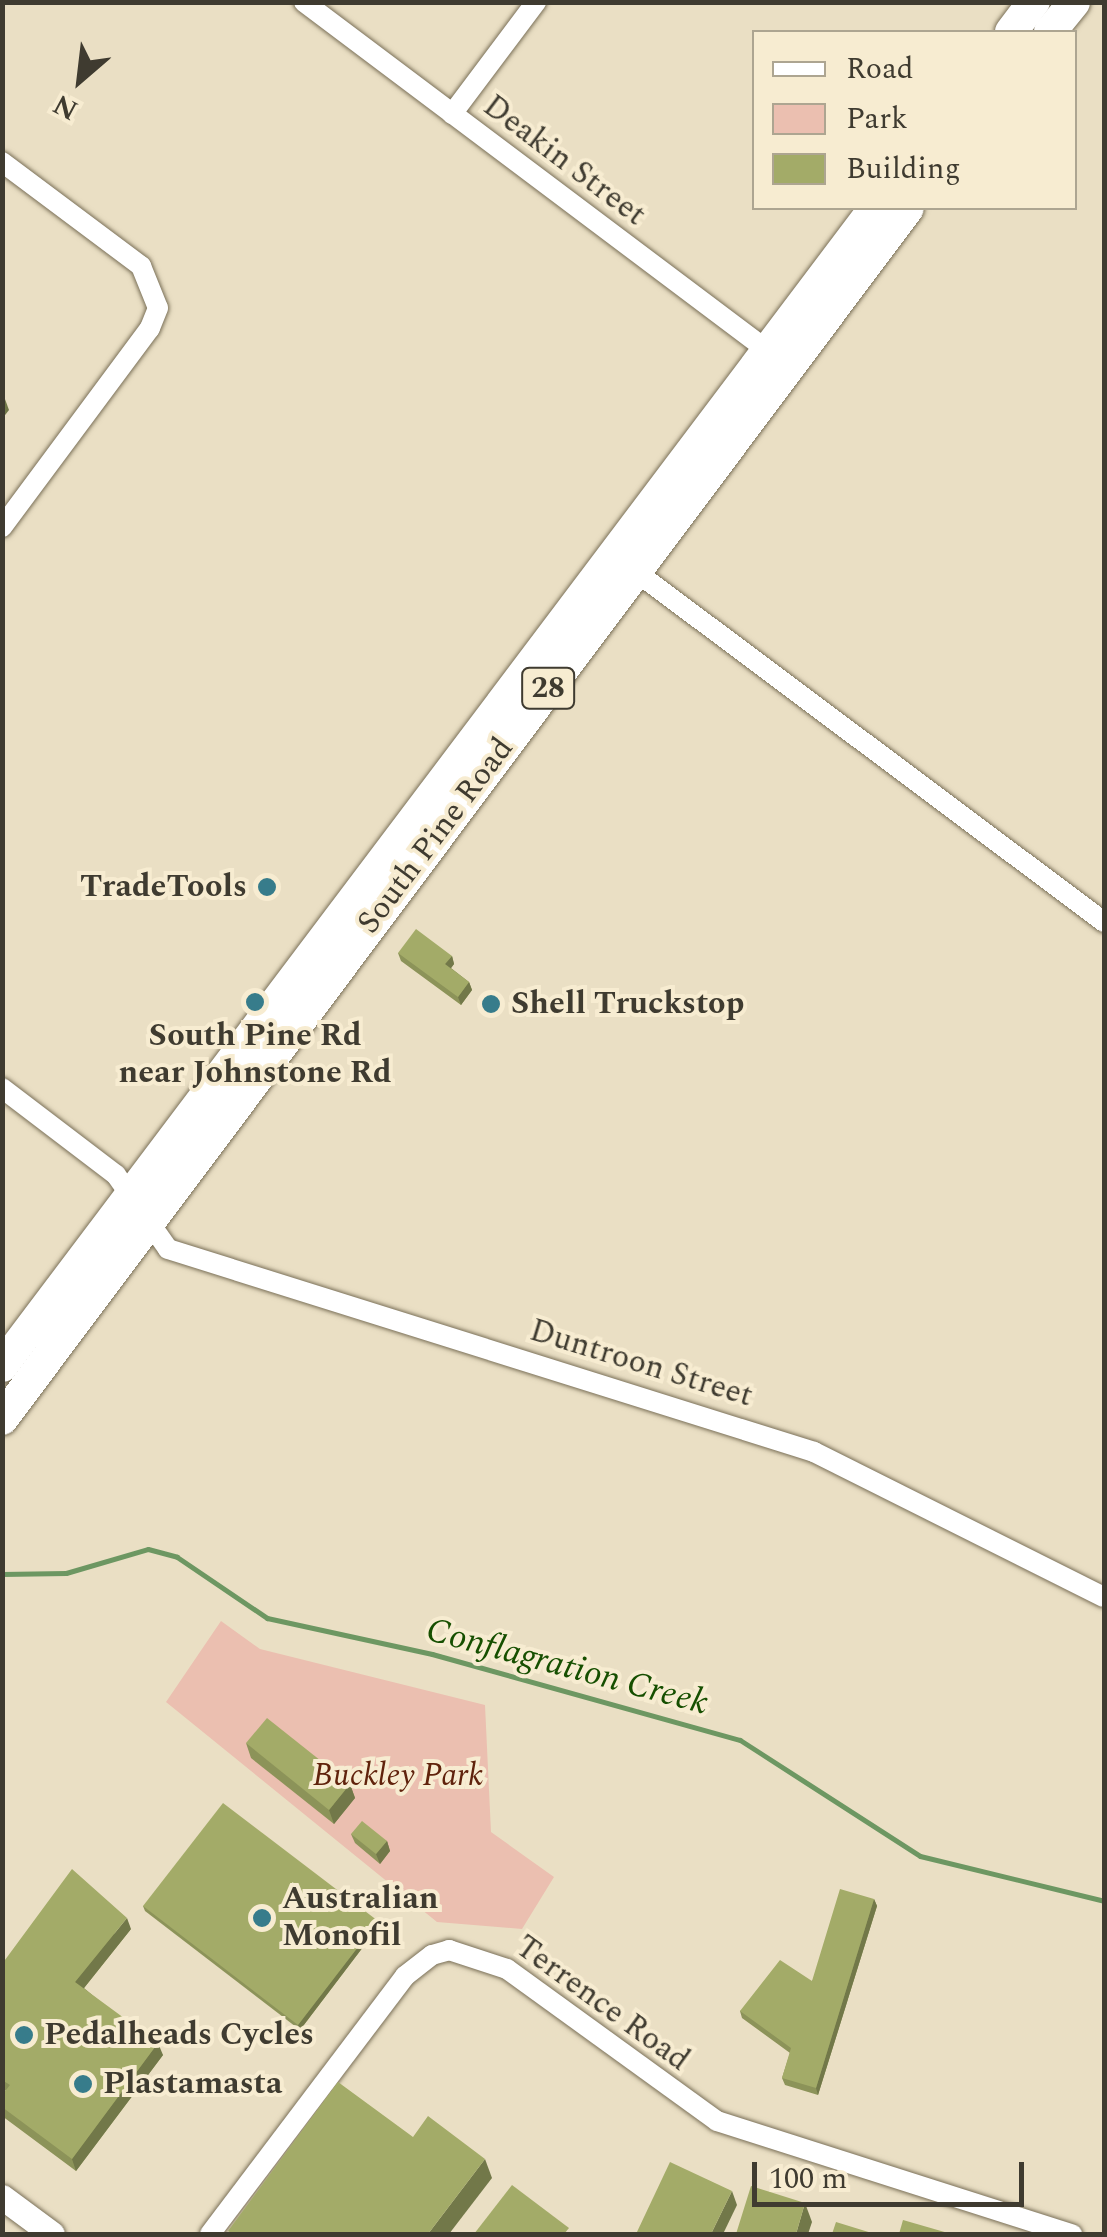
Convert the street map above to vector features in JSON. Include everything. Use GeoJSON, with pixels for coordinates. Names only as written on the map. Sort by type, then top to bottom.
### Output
{"type":"FeatureCollection","features":[{"type":"Feature","properties":{"kind":"highway"},"geometry":{"type":"LineString","coordinates":[[1013,30],[1034,2]]}},
{"type":"Feature","properties":{"kind":"highway","name":"South Pine Road"},"geometry":{"type":"LineString","coordinates":[[2,1419],[150,1224],[624,564],[778,358],[874,210]]}},
{"type":"Feature","properties":{"kind":"highway","name":"South Pine Road"},"geometry":{"type":"LineString","coordinates":[[778,358],[906,210]]}},
{"type":"Feature","properties":{"kind":"highway","name":"South Pine Road"},"geometry":{"type":"LineString","coordinates":[[2,1366],[624,564]]}},
{"type":"Feature","properties":{"kind":"street","name":"Deakin Street"},"geometry":{"type":"LineString","coordinates":[[304,2],[778,358]]}},
{"type":"Feature","properties":{"kind":"street"},"geometry":{"type":"LineString","coordinates":[[452,114],[536,2]]}},
{"type":"Feature","properties":{"kind":"street"},"geometry":{"type":"LineString","coordinates":[[2,162],[141,266],[158,308],[150,328],[2,527]]}},
{"type":"Feature","properties":{"kind":"street"},"geometry":{"type":"LineString","coordinates":[[624,564],[1104,922]]}},
{"type":"Feature","properties":{"kind":"street","name":"Duntroon Street"},"geometry":{"type":"LineString","coordinates":[[2,1088],[101,1162],[132,1195],[173,1250],[814,1452],[1104,1597]]}},
{"type":"Feature","properties":{"kind":"street","name":"Terrence Road"},"geometry":{"type":"LineString","coordinates":[[210,2234],[405,1976],[432,1955],[449,1950],[508,1969],[717,2121],[1072,2234]]}},
{"type":"Feature","properties":{"kind":"street"},"geometry":{"type":"LineString","coordinates":[[2,2198],[52,2234]]}},
{"type":"Feature","properties":{"kind":"green space","name":"Buckley Park"},"geometry":{"type":"Polygon","coordinates":[[[221,1621],[260,1649],[485,1705],[491,1832],[554,1877],[522,1929],[437,1922],[166,1702],[221,1621]]]}},
{"type":"Feature","properties":{"kind":"building"},"geometry":{"type":"Polygon","coordinates":[[[416,929],[452,956],[445,964],[469,982],[458,997],[398,953],[416,929]]]}},
{"type":"Feature","properties":{"kind":"building"},"geometry":{"type":"Polygon","coordinates":[[[267,1718],[350,1784],[329,1810],[246,1743],[267,1718]]]}},
{"type":"Feature","properties":{"kind":"building","name":"Australian Monofil"},"geometry":{"type":"Polygon","coordinates":[[[223,1803],[378,1921],[298,2025],[143,1906],[223,1803]]]}},
{"type":"Feature","properties":{"kind":"building"},"geometry":{"type":"Polygon","coordinates":[[[362,1821],[387,1841],[376,1854],[351,1834],[362,1821]]]}},
{"type":"Feature","properties":{"kind":"building"},"geometry":{"type":"Polygon","coordinates":[[[72,1869],[127,1918],[75,1982],[158,2043],[72,2159],[2,2107],[2,2095],[10,2085],[2,2080],[2,1964],[72,1869]]]}},
{"type":"Feature","properties":{"kind":"building"},"geometry":{"type":"Polygon","coordinates":[[[840,1889],[874,1899],[816,2088],[782,2078],[791,2048],[740,2011],[780,1960],[812,1981],[840,1889]]]}},
{"type":"Feature","properties":{"kind":"building"},"geometry":{"type":"Polygon","coordinates":[[[338,2082],[413,2137],[428,2116],[485,2159],[428,2234],[228,2231],[338,2082]]]}},
{"type":"Feature","properties":{"kind":"building"},"geometry":{"type":"Polygon","coordinates":[[[670,2162],[732,2191],[711,2234],[636,2234],[670,2162]]]}},
{"type":"Feature","properties":{"kind":"building"},"geometry":{"type":"Polygon","coordinates":[[[512,2185],[569,2228],[564,2234],[474,2234],[512,2185]]]}},
{"type":"Feature","properties":{"kind":"building"},"geometry":{"type":"Polygon","coordinates":[[[751,2186],[805,2203],[796,2234],[736,2234],[751,2186]]]}},
{"type":"Feature","properties":{"kind":"building"},"geometry":{"type":"Polygon","coordinates":[[[903,2220],[948,2233],[948,2234],[899,2234],[903,2220]]]}},
{"type":"Feature","properties":{"kind":"building"},"geometry":{"type":"Polygon","coordinates":[[[836,2222],[875,2234],[832,2234],[836,2222]]]}},
{"type":"Feature","properties":{"kind":"waterway","name":"Conflagration Creek"},"geometry":{"type":"LineString","coordinates":[[2,1574],[66,1573],[148,1549],[177,1557],[267,1618],[432,1654],[740,1740],[920,1856],[1104,1901]]}},
{"type":"Feature","properties":{"kind":"place","name":"TradeTools"},"geometry":{"type":"Point","coordinates":[267,887]}},
{"type":"Feature","properties":{"kind":"place","name":"South Pine Rd near Johnstone Rd"},"geometry":{"type":"Point","coordinates":[255,1002]}},
{"type":"Feature","properties":{"kind":"place","name":"Shell Truckstop"},"geometry":{"type":"Point","coordinates":[491,1004]}},
{"type":"Feature","properties":{"kind":"place","name":"Australian Monofil"},"geometry":{"type":"Point","coordinates":[262,1918]}},
{"type":"Feature","properties":{"kind":"place","name":"Pedalheads Cycles"},"geometry":{"type":"Point","coordinates":[24,2035]}},
{"type":"Feature","properties":{"kind":"place","name":"Plastamasta"},"geometry":{"type":"Point","coordinates":[83,2084]}}]}
